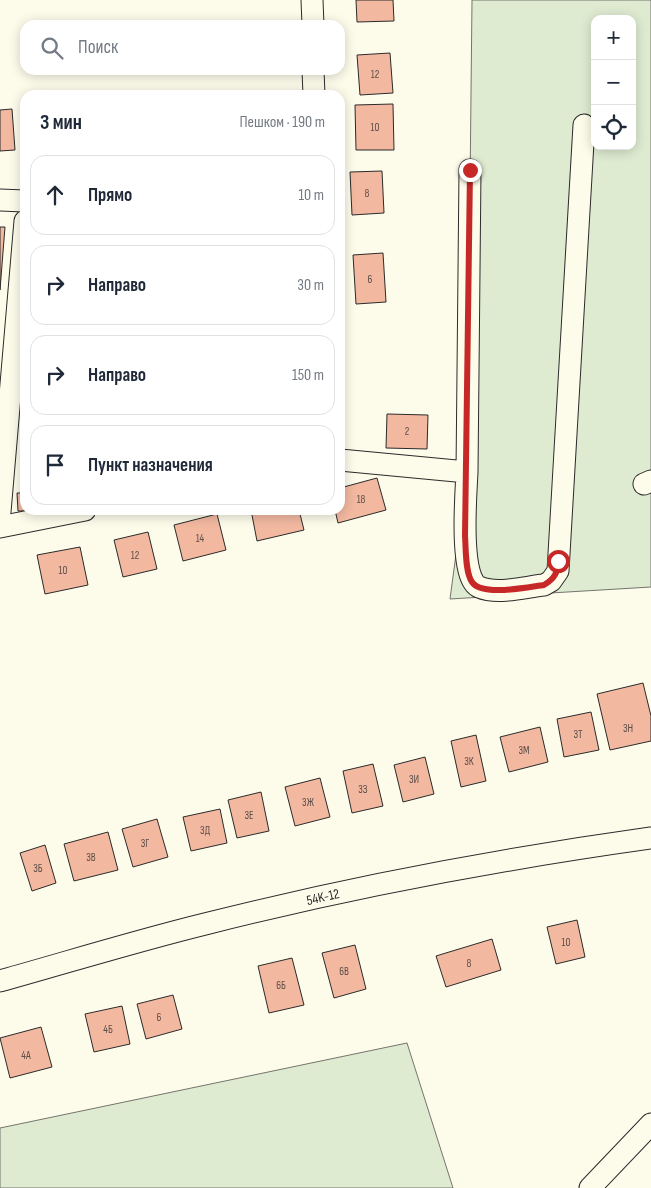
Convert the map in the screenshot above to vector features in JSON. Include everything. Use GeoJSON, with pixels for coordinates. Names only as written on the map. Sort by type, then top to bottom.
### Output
{"type":"FeatureCollection","features":[{"type":"Feature","properties":{"kind":"street"},"geometry":{"type":"LineString","coordinates":[[312,0],[313,20]]}},
{"type":"Feature","properties":{"kind":"street"},"geometry":{"type":"LineString","coordinates":[[313,75],[314,90]]}},
{"type":"Feature","properties":{"kind":"street"},"geometry":{"type":"LineString","coordinates":[[470,170],[465,536],[467,562],[472,582],[478,587],[493,590],[544,585],[551,581],[558,571],[584,125]]}},
{"type":"Feature","properties":{"kind":"street"},"geometry":{"type":"LineString","coordinates":[[0,200],[20,202]]}},
{"type":"Feature","properties":{"kind":"street"},"geometry":{"type":"LineString","coordinates":[[0,512],[20,279]]}},
{"type":"Feature","properties":{"kind":"street"},"geometry":{"type":"LineString","coordinates":[[345,460],[466,472]]}},
{"type":"Feature","properties":{"kind":"street"},"geometry":{"type":"LineString","coordinates":[[0,527],[60,515]]}},
{"type":"Feature","properties":{"kind":"street","name":"54K-12"},"geometry":{"type":"LineString","coordinates":[[0,981],[205,924],[378,885],[550,852],[651,838]]}},
{"type":"Feature","properties":{"kind":"street"},"geometry":{"type":"LineString","coordinates":[[590,1188],[651,1124]]}},
{"type":"Feature","properties":{"kind":"green space"},"geometry":{"type":"Polygon","coordinates":[[[472,0],[651,0],[651,587],[450,599],[467,472],[472,0]]]}},
{"type":"Feature","properties":{"kind":"green space"},"geometry":{"type":"Polygon","coordinates":[[[407,1043],[453,1188],[0,1188],[0,1128],[407,1043]]]}},
{"type":"Feature","properties":{"kind":"building"},"geometry":{"type":"Polygon","coordinates":[[[356,0],[393,0],[394,21],[357,22],[356,0]]]}},
{"type":"Feature","properties":{"kind":"building"},"geometry":{"type":"Polygon","coordinates":[[[390,53],[393,93],[360,95],[357,55],[390,53]]]}},
{"type":"Feature","properties":{"kind":"building"},"geometry":{"type":"Polygon","coordinates":[[[393,104],[394,150],[356,150],[355,105],[393,104]]]}},
{"type":"Feature","properties":{"kind":"building"},"geometry":{"type":"Polygon","coordinates":[[[12,109],[15,150],[0,151],[0,110],[12,109]]]}},
{"type":"Feature","properties":{"kind":"building"},"geometry":{"type":"Polygon","coordinates":[[[382,171],[384,213],[352,215],[350,172],[382,171]]]}},
{"type":"Feature","properties":{"kind":"building"},"geometry":{"type":"Polygon","coordinates":[[[0,227],[5,227],[0,290],[0,227]]]}},
{"type":"Feature","properties":{"kind":"building"},"geometry":{"type":"Polygon","coordinates":[[[383,253],[386,302],[356,304],[353,255],[383,253]]]}},
{"type":"Feature","properties":{"kind":"building"},"geometry":{"type":"Polygon","coordinates":[[[387,414],[428,415],[427,449],[386,448],[387,414]]]}},
{"type":"Feature","properties":{"kind":"building"},"geometry":{"type":"Polygon","coordinates":[[[377,478],[386,510],[338,523],[336,515],[345,515],[345,487],[377,478]]]}},
{"type":"Feature","properties":{"kind":"building"},"geometry":{"type":"Polygon","coordinates":[[[17,493],[20,493],[20,511],[18,511],[17,493]]]}},
{"type":"Feature","properties":{"kind":"building"},"geometry":{"type":"Polygon","coordinates":[[[217,515],[226,550],[183,561],[174,525],[217,515]]]}},
{"type":"Feature","properties":{"kind":"building"},"geometry":{"type":"Polygon","coordinates":[[[252,515],[300,515],[304,530],[257,541],[252,515]]]}},
{"type":"Feature","properties":{"kind":"building"},"geometry":{"type":"Polygon","coordinates":[[[148,532],[157,569],[123,577],[114,540],[148,532]]]}},
{"type":"Feature","properties":{"kind":"building"},"geometry":{"type":"Polygon","coordinates":[[[80,547],[88,585],[45,594],[37,555],[80,547]]]}},
{"type":"Feature","properties":{"kind":"building"},"geometry":{"type":"Polygon","coordinates":[[[643,683],[651,716],[651,741],[610,750],[597,694],[643,683]]]}},
{"type":"Feature","properties":{"kind":"building"},"geometry":{"type":"Polygon","coordinates":[[[591,712],[599,750],[564,757],[557,719],[591,712]]]}},
{"type":"Feature","properties":{"kind":"building"},"geometry":{"type":"Polygon","coordinates":[[[540,727],[548,762],[509,772],[500,737],[540,727]]]}},
{"type":"Feature","properties":{"kind":"building"},"geometry":{"type":"Polygon","coordinates":[[[476,735],[486,781],[461,787],[451,741],[476,735]]]}},
{"type":"Feature","properties":{"kind":"building"},"geometry":{"type":"Polygon","coordinates":[[[425,757],[434,794],[403,802],[394,765],[425,757]]]}},
{"type":"Feature","properties":{"kind":"building"},"geometry":{"type":"Polygon","coordinates":[[[373,764],[383,806],[352,813],[343,771],[373,764]]]}},
{"type":"Feature","properties":{"kind":"building"},"geometry":{"type":"Polygon","coordinates":[[[320,778],[330,817],[295,826],[285,787],[320,778]]]}},
{"type":"Feature","properties":{"kind":"building"},"geometry":{"type":"Polygon","coordinates":[[[261,792],[269,831],[237,838],[228,800],[261,792]]]}},
{"type":"Feature","properties":{"kind":"building"},"geometry":{"type":"Polygon","coordinates":[[[220,809],[227,843],[191,851],[183,817],[220,809]]]}},
{"type":"Feature","properties":{"kind":"building"},"geometry":{"type":"Polygon","coordinates":[[[157,819],[168,857],[133,867],[122,829],[157,819]]]}},
{"type":"Feature","properties":{"kind":"building"},"geometry":{"type":"Polygon","coordinates":[[[108,832],[118,870],[74,881],[64,844],[108,832]]]}},
{"type":"Feature","properties":{"kind":"building"},"geometry":{"type":"Polygon","coordinates":[[[45,845],[56,883],[32,891],[20,853],[45,845]]]}},
{"type":"Feature","properties":{"kind":"building"},"geometry":{"type":"Polygon","coordinates":[[[577,920],[585,957],[556,964],[547,927],[577,920]]]}},
{"type":"Feature","properties":{"kind":"building"},"geometry":{"type":"Polygon","coordinates":[[[492,939],[501,970],[446,987],[436,956],[492,939]]]}},
{"type":"Feature","properties":{"kind":"building"},"geometry":{"type":"Polygon","coordinates":[[[355,945],[366,989],[334,998],[322,953],[355,945]]]}},
{"type":"Feature","properties":{"kind":"building"},"geometry":{"type":"Polygon","coordinates":[[[292,958],[304,1005],[269,1013],[258,966],[292,958]]]}},
{"type":"Feature","properties":{"kind":"building"},"geometry":{"type":"Polygon","coordinates":[[[173,995],[182,1029],[146,1039],[137,1004],[173,995]]]}},
{"type":"Feature","properties":{"kind":"building"},"geometry":{"type":"Polygon","coordinates":[[[122,1006],[130,1044],[94,1052],[85,1014],[122,1006]]]}},
{"type":"Feature","properties":{"kind":"building"},"geometry":{"type":"Polygon","coordinates":[[[41,1027],[52,1067],[10,1078],[0,1038],[41,1027]]]}},
{"type":"Feature","properties":{"kind":"route"},"geometry":{"type":"LineString","coordinates":[[470,170],[465,536],[468,572],[472,582],[478,587],[493,590],[544,585],[551,581],[558,571],[558,561]]}}]}
